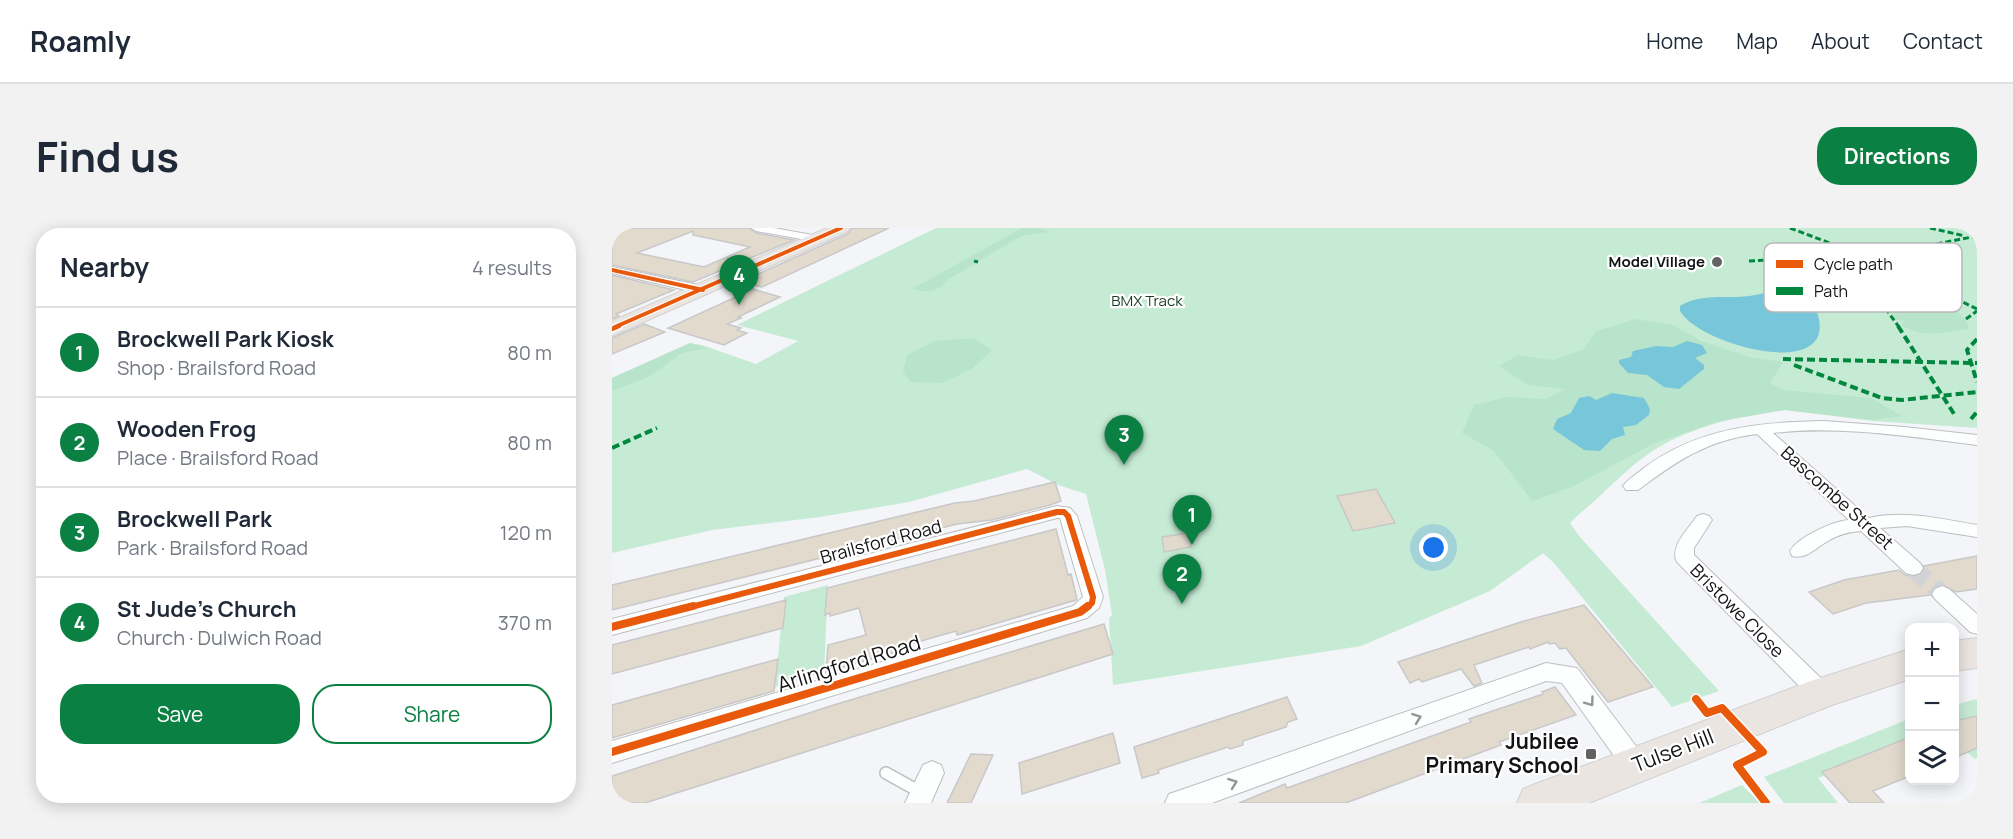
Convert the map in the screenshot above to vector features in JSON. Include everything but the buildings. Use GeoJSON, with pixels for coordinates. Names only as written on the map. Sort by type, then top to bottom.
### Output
{"type":"FeatureCollection","features":[{"type":"Feature","properties":{"kind":"main road"},"geometry":{"type":"LineString","coordinates":[[612,329],[841,228]]}},
{"type":"Feature","properties":{"kind":"main road"},"geometry":{"type":"LineString","coordinates":[[1959,655],[1977,653]]}},
{"type":"Feature","properties":{"kind":"main road","name":"Tulse Hill"},"geometry":{"type":"LineString","coordinates":[[1538,803],[1821,693],[1905,666]]}},
{"type":"Feature","properties":{"kind":"street"},"geometry":{"type":"LineString","coordinates":[[756,228],[818,239]]}},
{"type":"Feature","properties":{"kind":"street"},"geometry":{"type":"LineString","coordinates":[[612,270],[703,290]]}},
{"type":"Feature","properties":{"kind":"street"},"geometry":{"type":"LineString","coordinates":[[1632,486],[1676,454],[1706,441],[1761,429],[1812,426],[1874,428],[1977,440]]}},
{"type":"Feature","properties":{"kind":"street","name":"Bascombe Street"},"geometry":{"type":"LineString","coordinates":[[1761,429],[1913,567]]}},
{"type":"Feature","properties":{"kind":"street","name":"Brailsford Road"},"geometry":{"type":"LineString","coordinates":[[612,627],[1057,512],[1064,512],[1068,516],[1092,589],[1092,603]]}},
{"type":"Feature","properties":{"kind":"street","name":"Bristowe Close"},"geometry":{"type":"LineString","coordinates":[[1703,520],[1685,548],[1684,557],[1821,693]]}},
{"type":"Feature","properties":{"kind":"street"},"geometry":{"type":"LineString","coordinates":[[1799,551],[1821,536],[1844,526],[1866,525],[1888,520],[1907,520],[1977,531]]}},
{"type":"Feature","properties":{"kind":"street"},"geometry":{"type":"LineString","coordinates":[[1942,594],[1977,626]]}},
{"type":"Feature","properties":{"kind":"street","name":"Arlingford Road"},"geometry":{"type":"LineString","coordinates":[[612,752],[1080,612],[1092,603]]}},
{"type":"Feature","properties":{"kind":"street"},"geometry":{"type":"LineString","coordinates":[[1178,803],[1546,672],[1569,675],[1636,766]]}},
{"type":"Feature","properties":{"kind":"lane"},"geometry":{"type":"LineString","coordinates":[[886,773],[924,790]]}},
{"type":"Feature","properties":{"kind":"green space","name":"BMX Track"},"geometry":{"type":"Polygon","coordinates":[[[936,228],[1977,228],[1977,428],[1873,421],[1785,410],[1738,418],[1704,427],[1661,446],[1628,470],[1578,515],[1570,523],[1580,537],[1719,691],[1672,707],[1554,563],[1543,553],[1490,591],[1361,646],[1113,685],[1109,618],[1112,615],[1105,570],[1086,494],[1058,485],[1027,469],[909,502],[820,517],[712,530],[612,553],[612,378],[690,343],[756,364],[798,341],[737,325],[936,228]]]}},
{"type":"Feature","properties":{"kind":"green space"},"geometry":{"type":"Polygon","coordinates":[[[1022,228],[1039,228],[1049,232],[1021,236],[949,279],[937,289],[923,291],[912,289],[1022,228]]]}},
{"type":"Feature","properties":{"kind":"green space"},"geometry":{"type":"Polygon","coordinates":[[[1891,312],[1957,312],[1966,320],[1969,329],[1944,333],[1917,332],[1902,325],[1904,321],[1895,319],[1891,312]]]}},
{"type":"Feature","properties":{"kind":"green space"},"geometry":{"type":"Polygon","coordinates":[[[1635,319],[1673,325],[1701,341],[1749,357],[1783,362],[1770,383],[1783,390],[1871,398],[1902,416],[1872,420],[1785,410],[1716,422],[1655,443],[1572,487],[1532,501],[1494,451],[1462,433],[1474,405],[1506,397],[1546,399],[1564,389],[1528,385],[1499,366],[1518,355],[1553,360],[1584,349],[1596,331],[1635,319]]]}},
{"type":"Feature","properties":{"kind":"green space"},"geometry":{"type":"Polygon","coordinates":[[[973,338],[992,350],[973,368],[943,383],[911,382],[903,372],[907,355],[935,341],[973,338]]]}},
{"type":"Feature","properties":{"kind":"green space"},"geometry":{"type":"Polygon","coordinates":[[[690,343],[708,348],[682,353],[649,377],[612,391],[612,378],[690,343]]]}},
{"type":"Feature","properties":{"kind":"green space"},"geometry":{"type":"Polygon","coordinates":[[[828,585],[824,672],[775,687],[784,597],[828,585]]]}},
{"type":"Feature","properties":{"kind":"green space"},"geometry":{"type":"Polygon","coordinates":[[[1977,699],[1977,758],[1975,759],[1959,745],[1959,704],[1977,699]]]}},
{"type":"Feature","properties":{"kind":"green space"},"geometry":{"type":"Polygon","coordinates":[[[1905,721],[1905,744],[1818,778],[1838,803],[1784,803],[1764,777],[1905,721]]]}},
{"type":"Feature","properties":{"kind":"green space"},"geometry":{"type":"Polygon","coordinates":[[[1742,785],[1760,803],[1699,803],[1742,785]]]}},
{"type":"Feature","properties":{"kind":"water"},"geometry":{"type":"Polygon","coordinates":[[[1764,293],[1764,312],[1817,312],[1819,334],[1809,347],[1789,352],[1765,351],[1713,336],[1693,324],[1680,311],[1680,306],[1696,299],[1764,293]]]}},
{"type":"Feature","properties":{"kind":"water"},"geometry":{"type":"Polygon","coordinates":[[[1687,341],[1702,345],[1707,353],[1695,358],[1704,365],[1704,369],[1679,389],[1664,387],[1647,375],[1628,373],[1619,363],[1619,360],[1631,357],[1633,351],[1656,346],[1673,347],[1687,341]]]}},
{"type":"Feature","properties":{"kind":"water"},"geometry":{"type":"Polygon","coordinates":[[[1612,393],[1644,398],[1650,409],[1649,415],[1636,425],[1623,427],[1625,435],[1612,439],[1600,451],[1584,450],[1553,429],[1557,419],[1571,413],[1579,398],[1589,396],[1596,400],[1612,393]]]}},
{"type":"Feature","properties":{"kind":"tunnel"},"geometry":{"type":"LineString","coordinates":[[1913,568],[1942,594]]}},
{"type":"Feature","properties":{"kind":"marked path"},"geometry":{"type":"LineString","coordinates":[[1790,228],[1830,243]]}},
{"type":"Feature","properties":{"kind":"marked path"},"geometry":{"type":"LineString","coordinates":[[1930,228],[1965,236]]}},
{"type":"Feature","properties":{"kind":"marked path"},"geometry":{"type":"LineString","coordinates":[[1942,243],[1977,236]]}},
{"type":"Feature","properties":{"kind":"marked path"},"geometry":{"type":"LineString","coordinates":[[1749,261],[1764,260]]}},
{"type":"Feature","properties":{"kind":"marked path"},"geometry":{"type":"LineString","coordinates":[[974,261],[978,262]]}},
{"type":"Feature","properties":{"kind":"marked path"},"geometry":{"type":"LineString","coordinates":[[1962,302],[1977,309]]}},
{"type":"Feature","properties":{"kind":"marked path"},"geometry":{"type":"LineString","coordinates":[[1966,319],[1977,311]]}},
{"type":"Feature","properties":{"kind":"marked path"},"geometry":{"type":"LineString","coordinates":[[1888,312],[1911,344],[1956,417]]}},
{"type":"Feature","properties":{"kind":"marked path"},"geometry":{"type":"LineString","coordinates":[[1977,339],[1967,350],[1977,382]]}},
{"type":"Feature","properties":{"kind":"marked path"},"geometry":{"type":"LineString","coordinates":[[1783,359],[1977,363]]}},
{"type":"Feature","properties":{"kind":"marked path"},"geometry":{"type":"LineString","coordinates":[[1794,365],[1882,398],[1902,400],[1977,392]]}},
{"type":"Feature","properties":{"kind":"marked path"},"geometry":{"type":"LineString","coordinates":[[1971,419],[1977,412]]}},
{"type":"Feature","properties":{"kind":"marked path"},"geometry":{"type":"LineString","coordinates":[[612,448],[657,428]]}},
{"type":"Feature","properties":{"kind":"cycle path"},"geometry":{"type":"LineString","coordinates":[[612,329],[841,228]]}},
{"type":"Feature","properties":{"kind":"cycle path"},"geometry":{"type":"LineString","coordinates":[[612,270],[703,290]]}},
{"type":"Feature","properties":{"kind":"cycle path"},"geometry":{"type":"LineString","coordinates":[[612,627],[1057,512],[1064,512],[1068,516],[1093,597],[1092,603],[1080,612],[612,752]]}},
{"type":"Feature","properties":{"kind":"cycle path"},"geometry":{"type":"LineString","coordinates":[[1696,699],[1707,713],[1722,708],[1763,752],[1737,765],[1766,803]]}},
{"type":"Feature","properties":{"kind":"place","name":"Model Village"},"geometry":{"type":"Point","coordinates":[1717,262]}},
{"type":"Feature","properties":{"kind":"place","name":"St Jude’s Church"},"geometry":{"type":"Point","coordinates":[739,305]}},
{"type":"Feature","properties":{"kind":"place","name":"Brockwell Park"},"geometry":{"type":"Point","coordinates":[1124,465]}},
{"type":"Feature","properties":{"kind":"place","name":"Brockwell Park Kiosk"},"geometry":{"type":"Point","coordinates":[1192,545]}},
{"type":"Feature","properties":{"kind":"place","name":"Wooden Frog"},"geometry":{"type":"Point","coordinates":[1182,604]}},
{"type":"Feature","properties":{"kind":"place","name":"Jubilee Primary School"},"geometry":{"type":"Point","coordinates":[1591,754]}}]}
